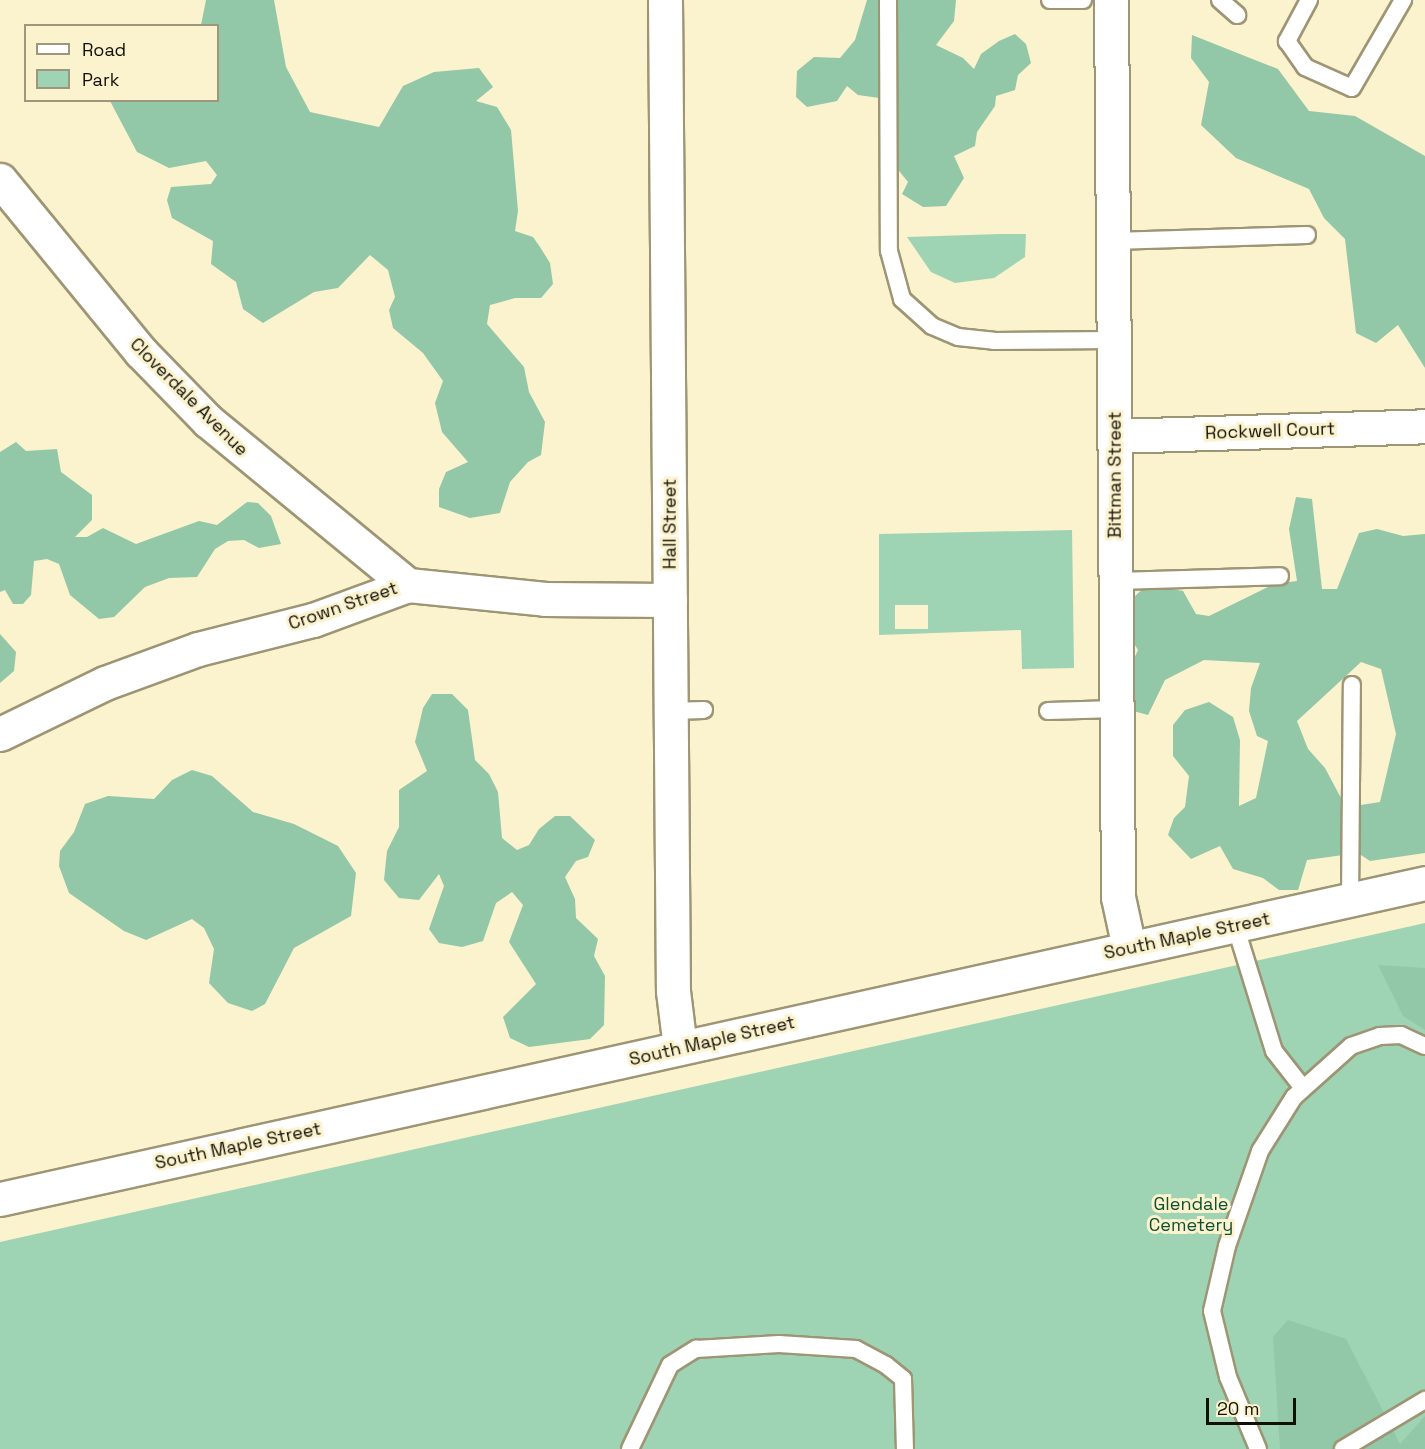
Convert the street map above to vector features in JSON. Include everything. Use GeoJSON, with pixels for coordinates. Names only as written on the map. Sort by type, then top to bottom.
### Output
{"type":"FeatureCollection","features":[{"type":"Feature","properties":{"kind":"street","name":"Hall Street"},"geometry":{"type":"LineString","coordinates":[[665,0],[673,991],[680,1048]]}},
{"type":"Feature","properties":{"kind":"street","name":"Bittman Street"},"geometry":{"type":"LineString","coordinates":[[1110,0],[1118,897],[1129,948]]}},
{"type":"Feature","properties":{"kind":"street","name":"Cloverdale Avenue"},"geometry":{"type":"LineString","coordinates":[[0,180],[141,352],[208,421],[408,585]]}},
{"type":"Feature","properties":{"kind":"street","name":"Rockwell Court"},"geometry":{"type":"LineString","coordinates":[[1115,435],[1425,426]]}},
{"type":"Feature","properties":{"kind":"street","name":"Crown Street"},"geometry":{"type":"LineString","coordinates":[[0,734],[105,683],[198,649],[313,620],[408,585],[545,599],[670,600]]}},
{"type":"Feature","properties":{"kind":"street","name":"South Maple Street"},"geometry":{"type":"LineString","coordinates":[[2,1192],[680,1048],[1425,883]]}},
{"type":"Feature","properties":{"kind":"lane"},"geometry":{"type":"LineString","coordinates":[[888,0],[889,251],[902,298],[932,326],[958,337],[994,341],[1114,340]]}},
{"type":"Feature","properties":{"kind":"lane"},"geometry":{"type":"LineString","coordinates":[[1050,0],[1083,0]]}},
{"type":"Feature","properties":{"kind":"lane"},"geometry":{"type":"LineString","coordinates":[[1220,0],[1237,15]]}},
{"type":"Feature","properties":{"kind":"lane"},"geometry":{"type":"LineString","coordinates":[[1309,0],[1287,41],[1305,67],[1352,88],[1403,0]]}},
{"type":"Feature","properties":{"kind":"lane"},"geometry":{"type":"LineString","coordinates":[[1113,241],[1307,235]]}},
{"type":"Feature","properties":{"kind":"lane"},"geometry":{"type":"LineString","coordinates":[[1116,581],[1280,576]]}},
{"type":"Feature","properties":{"kind":"lane"},"geometry":{"type":"LineString","coordinates":[[1350,900],[1352,685]]}},
{"type":"Feature","properties":{"kind":"lane"},"geometry":{"type":"LineString","coordinates":[[1048,711],[1116,709]]}},
{"type":"Feature","properties":{"kind":"lane"},"geometry":{"type":"LineString","coordinates":[[672,711],[704,710]]}},
{"type":"Feature","properties":{"kind":"lane"},"geometry":{"type":"LineString","coordinates":[[1235,925],[1274,1051],[1303,1088]]}},
{"type":"Feature","properties":{"kind":"lane"},"geometry":{"type":"LineString","coordinates":[[1258,1449],[1228,1377],[1212,1311],[1227,1246],[1260,1151],[1303,1088],[1352,1046],[1380,1036],[1401,1035],[1425,1046]]}},
{"type":"Feature","properties":{"kind":"lane"},"geometry":{"type":"LineString","coordinates":[[630,1449],[670,1365],[696,1349],[778,1344],[856,1349],[886,1365],[903,1379],[905,1449]]}},
{"type":"Feature","properties":{"kind":"lane"},"geometry":{"type":"LineString","coordinates":[[1343,1449],[1425,1400]]}},
{"type":"Feature","properties":{"kind":"green space"},"geometry":{"type":"Polygon","coordinates":[[[206,0],[274,0],[286,67],[310,112],[379,127],[403,86],[434,72],[479,68],[493,87],[476,101],[497,107],[511,130],[518,211],[515,231],[533,237],[550,263],[553,284],[541,298],[515,298],[490,305],[487,324],[524,367],[529,392],[545,422],[541,455],[528,462],[510,482],[500,513],[470,518],[439,507],[439,489],[446,472],[468,462],[442,432],[435,403],[443,381],[423,353],[393,328],[389,310],[395,297],[388,270],[370,255],[338,288],[314,292],[263,323],[243,309],[236,282],[211,264],[213,241],[172,218],[167,200],[171,187],[211,184],[217,175],[206,161],[169,168],[137,152],[111,102],[219,102],[219,24],[201,24],[206,0]]]}},
{"type":"Feature","properties":{"kind":"green space"},"geometry":{"type":"Polygon","coordinates":[[[867,0],[956,0],[954,21],[936,45],[963,58],[974,69],[981,54],[999,41],[1015,34],[1026,44],[1031,63],[1018,75],[1015,90],[996,96],[995,106],[977,132],[975,146],[954,156],[964,178],[946,206],[923,207],[902,194],[908,182],[883,151],[894,100],[858,95],[847,86],[837,101],[807,107],[796,97],[797,71],[814,57],[840,58],[855,40],[867,0]]]}},
{"type":"Feature","properties":{"kind":"green space"},"geometry":{"type":"Polygon","coordinates":[[[1192,35],[1278,69],[1309,111],[1355,116],[1425,156],[1425,368],[1398,325],[1376,343],[1356,333],[1345,239],[1324,218],[1309,189],[1236,158],[1201,125],[1209,82],[1191,58],[1192,35]]]}},
{"type":"Feature","properties":{"kind":"green space"},"geometry":{"type":"Polygon","coordinates":[[[1026,234],[1025,257],[994,278],[955,283],[931,272],[907,237],[1026,234]]]}},
{"type":"Feature","properties":{"kind":"green space"},"geometry":{"type":"Polygon","coordinates":[[[16,442],[26,451],[57,449],[61,472],[92,495],[92,520],[75,537],[87,537],[103,528],[136,544],[199,521],[217,525],[247,502],[258,503],[271,516],[281,544],[259,548],[244,540],[228,541],[215,549],[197,577],[169,578],[145,587],[114,617],[99,619],[70,595],[59,564],[47,559],[34,561],[31,595],[23,604],[13,604],[5,590],[0,592],[0,452],[16,442]]]}},
{"type":"Feature","properties":{"kind":"green space"},"geometry":{"type":"Polygon","coordinates":[[[1296,497],[1312,499],[1322,589],[1337,589],[1359,533],[1377,529],[1403,536],[1425,534],[1425,853],[1370,861],[1361,855],[1307,860],[1298,890],[1279,890],[1263,878],[1233,869],[1220,846],[1191,859],[1168,835],[1174,818],[1185,807],[1189,776],[1173,756],[1173,725],[1185,710],[1209,702],[1233,717],[1240,740],[1239,806],[1256,798],[1268,741],[1257,736],[1249,711],[1251,688],[1260,663],[1204,660],[1165,680],[1148,715],[1126,709],[1124,681],[1138,650],[1125,629],[1134,597],[1147,585],[1183,591],[1196,614],[1209,616],[1274,584],[1297,581],[1289,529],[1296,497]],[[1361,662],[1297,721],[1308,749],[1325,768],[1341,798],[1361,805],[1380,802],[1396,734],[1381,669],[1361,662]]]}},
{"type":"Feature","properties":{"kind":"green space"},"geometry":{"type":"Polygon","coordinates":[[[1072,530],[1074,668],[1022,669],[1021,630],[879,635],[879,534],[1072,530]],[[895,605],[895,629],[928,629],[928,605],[895,605]]]}},
{"type":"Feature","properties":{"kind":"green space"},"geometry":{"type":"Polygon","coordinates":[[[0,634],[16,652],[14,671],[0,683],[0,634]]]}},
{"type":"Feature","properties":{"kind":"green space"},"geometry":{"type":"Polygon","coordinates":[[[432,694],[452,694],[468,710],[475,760],[489,774],[498,792],[502,838],[517,850],[529,845],[539,829],[555,816],[570,816],[595,840],[588,857],[576,861],[565,877],[575,899],[576,918],[598,939],[594,956],[605,976],[604,1025],[590,1039],[529,1047],[510,1038],[503,1017],[536,984],[509,942],[523,905],[512,892],[496,903],[483,941],[462,947],[439,943],[429,929],[444,886],[439,874],[419,900],[399,898],[384,880],[387,851],[399,827],[399,790],[427,771],[415,742],[423,708],[432,694]]]}},
{"type":"Feature","properties":{"kind":"green space"},"geometry":{"type":"Polygon","coordinates":[[[192,770],[212,776],[253,812],[294,824],[338,846],[356,873],[351,916],[294,948],[265,1004],[252,1011],[228,1003],[209,983],[214,949],[204,928],[192,919],[146,940],[124,931],[69,893],[59,866],[60,851],[74,832],[85,804],[108,796],[154,799],[172,780],[192,770]]]}},
{"type":"Feature","properties":{"kind":"green space","name":"Glendale Cemetery"},"geometry":{"type":"Polygon","coordinates":[[[1425,923],[1425,1449],[0,1449],[0,1242],[1425,923]]]}},
{"type":"Feature","properties":{"kind":"green space"},"geometry":{"type":"Polygon","coordinates":[[[1378,965],[1425,968],[1425,1030],[1403,1016],[1378,965]]]}},
{"type":"Feature","properties":{"kind":"green space"},"geometry":{"type":"Polygon","coordinates":[[[1288,1320],[1346,1339],[1400,1444],[1425,1416],[1425,1449],[1280,1449],[1273,1337],[1288,1320]]]}}]}
